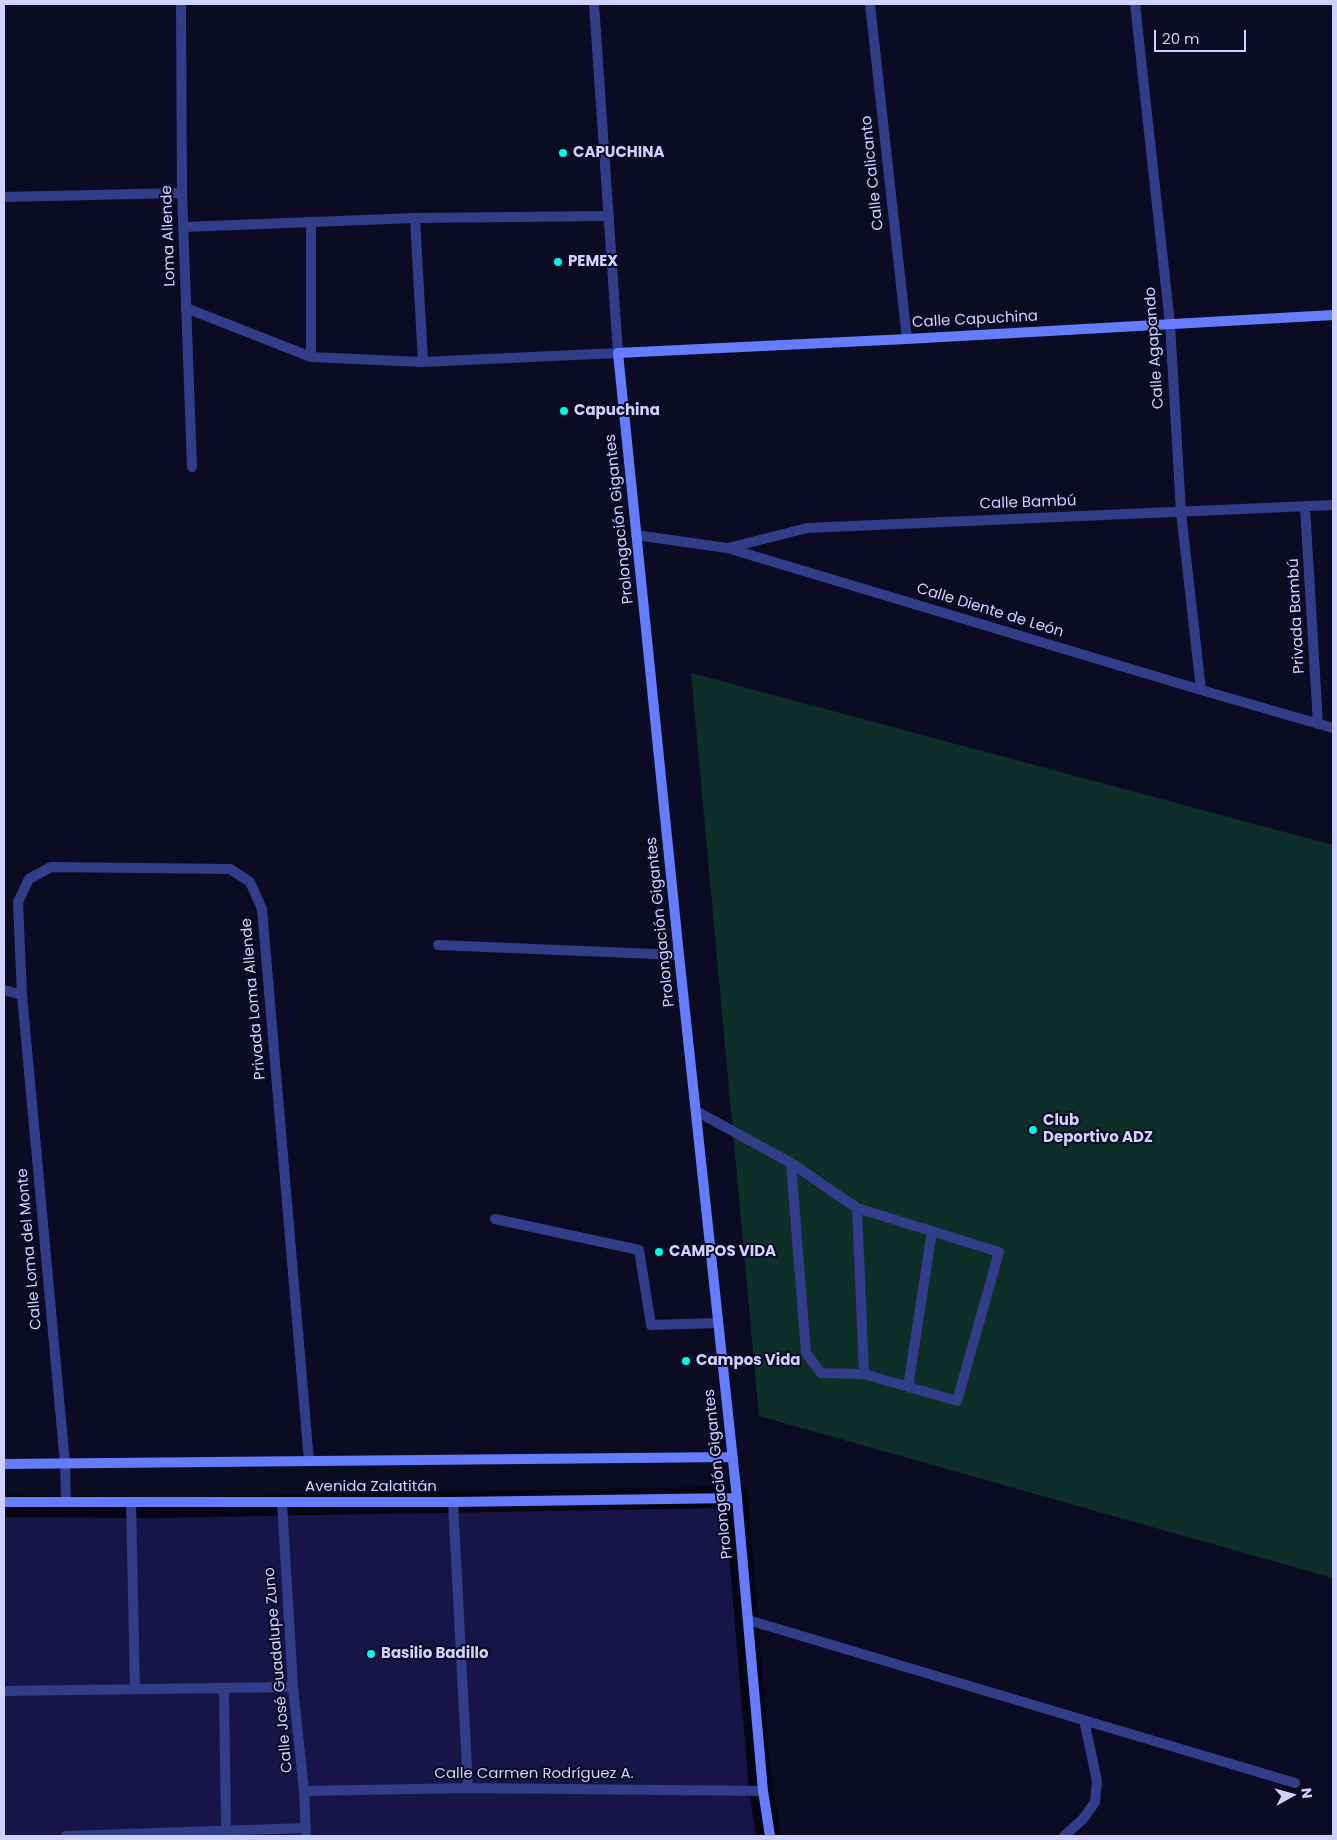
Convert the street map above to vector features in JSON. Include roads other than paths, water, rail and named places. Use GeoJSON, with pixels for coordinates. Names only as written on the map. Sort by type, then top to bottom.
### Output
{"type":"FeatureCollection","features":[{"type":"Feature","properties":{"kind":"street","name":"Loma Allende"},"geometry":{"type":"LineString","coordinates":[[181,4],[182,193],[192,467]]}},
{"type":"Feature","properties":{"kind":"street","name":"Prolongación Gigantes"},"geometry":{"type":"LineString","coordinates":[[594,4],[618,352],[679,955],[733,1457],[763,1791],[770,1836]]}},
{"type":"Feature","properties":{"kind":"street","name":"Calle Calicanto"},"geometry":{"type":"LineString","coordinates":[[870,4],[907,339]]}},
{"type":"Feature","properties":{"kind":"street","name":"Calle Agapando"},"geometry":{"type":"LineString","coordinates":[[1136,4],[1170,324],[1180,512],[1201,690]]}},
{"type":"Feature","properties":{"kind":"street"},"geometry":{"type":"LineString","coordinates":[[4,197],[182,193]]}},
{"type":"Feature","properties":{"kind":"street"},"geometry":{"type":"LineString","coordinates":[[184,227],[416,218],[609,216]]}},
{"type":"Feature","properties":{"kind":"street"},"geometry":{"type":"LineString","coordinates":[[416,218],[423,362]]}},
{"type":"Feature","properties":{"kind":"street"},"geometry":{"type":"LineString","coordinates":[[311,222],[311,357]]}},
{"type":"Feature","properties":{"kind":"street"},"geometry":{"type":"LineString","coordinates":[[186,308],[311,357],[423,362],[618,352]]}},
{"type":"Feature","properties":{"kind":"street","name":"Calle Capuchina"},"geometry":{"type":"LineString","coordinates":[[618,352],[907,339],[1333,315]]}},
{"type":"Feature","properties":{"kind":"street","name":"Calle Bambú"},"geometry":{"type":"LineString","coordinates":[[727,548],[807,528],[1333,505]]}},
{"type":"Feature","properties":{"kind":"street","name":"Privada Bambú"},"geometry":{"type":"LineString","coordinates":[[1305,506],[1318,724]]}},
{"type":"Feature","properties":{"kind":"street","name":"Calle Diente de León"},"geometry":{"type":"LineString","coordinates":[[636,535],[727,548],[1333,728]]}},
{"type":"Feature","properties":{"kind":"street","name":"Privada Loma Allende"},"geometry":{"type":"LineString","coordinates":[[22,994],[18,902],[29,879],[51,867],[230,870],[250,882],[262,909],[309,1461]]}},
{"type":"Feature","properties":{"kind":"street"},"geometry":{"type":"LineString","coordinates":[[438,945],[679,955]]}},
{"type":"Feature","properties":{"kind":"street"},"geometry":{"type":"LineString","coordinates":[[4,990],[22,994]]}},
{"type":"Feature","properties":{"kind":"street","name":"Calle Loma del Monte"},"geometry":{"type":"LineString","coordinates":[[22,994],[65,1463],[66,1502]]}},
{"type":"Feature","properties":{"kind":"street"},"geometry":{"type":"LineString","coordinates":[[696,1111],[791,1163],[856,1208],[999,1252],[957,1401],[864,1374],[821,1373],[806,1353],[791,1163]]}},
{"type":"Feature","properties":{"kind":"street"},"geometry":{"type":"LineString","coordinates":[[856,1208],[864,1374]]}},
{"type":"Feature","properties":{"kind":"street"},"geometry":{"type":"LineString","coordinates":[[495,1218],[640,1250],[651,1325],[718,1323]]}},
{"type":"Feature","properties":{"kind":"street"},"geometry":{"type":"LineString","coordinates":[[908,1387],[932,1231]]}},
{"type":"Feature","properties":{"kind":"street","name":"Avenida Zalatitán"},"geometry":{"type":"LineString","coordinates":[[4,1464],[733,1457]]}},
{"type":"Feature","properties":{"kind":"street","name":"Avenida Zalatitán"},"geometry":{"type":"LineString","coordinates":[[4,1502],[453,1502],[737,1498]]}},
{"type":"Feature","properties":{"kind":"street"},"geometry":{"type":"LineString","coordinates":[[131,1502],[135,1689]]}},
{"type":"Feature","properties":{"kind":"street","name":"Calle José Guadalupe Zuno"},"geometry":{"type":"LineString","coordinates":[[282,1502],[293,1687],[304,1791],[306,1832]]}},
{"type":"Feature","properties":{"kind":"street"},"geometry":{"type":"LineString","coordinates":[[453,1502],[468,1788]]}},
{"type":"Feature","properties":{"kind":"street"},"geometry":{"type":"LineString","coordinates":[[748,1620],[1295,1783]]}},
{"type":"Feature","properties":{"kind":"street"},"geometry":{"type":"LineString","coordinates":[[4,1690],[293,1687]]}},
{"type":"Feature","properties":{"kind":"street"},"geometry":{"type":"LineString","coordinates":[[224,1688],[226,1831]]}},
{"type":"Feature","properties":{"kind":"street"},"geometry":{"type":"LineString","coordinates":[[1064,1836],[1083,1819],[1094,1802],[1097,1781],[1084,1720]]}},
{"type":"Feature","properties":{"kind":"street","name":"Calle Carmen Rodríguez A."},"geometry":{"type":"LineString","coordinates":[[304,1791],[468,1788],[763,1791]]}},
{"type":"Feature","properties":{"kind":"street"},"geometry":{"type":"LineString","coordinates":[[66,1836],[226,1831],[306,1832]]}},
{"type":"Feature","properties":{"kind":"place","name":"CAPUCHINA"},"geometry":{"type":"Point","coordinates":[563,153]}},
{"type":"Feature","properties":{"kind":"place","name":"PEMEX"},"geometry":{"type":"Point","coordinates":[558,262]}},
{"type":"Feature","properties":{"kind":"place","name":"Capuchina"},"geometry":{"type":"Point","coordinates":[564,411]}},
{"type":"Feature","properties":{"kind":"place","name":"Club Deportivo ADZ"},"geometry":{"type":"Point","coordinates":[1033,1130]}},
{"type":"Feature","properties":{"kind":"place","name":"CAMPOS VIDA"},"geometry":{"type":"Point","coordinates":[659,1252]}},
{"type":"Feature","properties":{"kind":"place","name":"Campos Vida"},"geometry":{"type":"Point","coordinates":[686,1361]}},
{"type":"Feature","properties":{"kind":"place","name":"Basilio Badillo"},"geometry":{"type":"Point","coordinates":[371,1654]}}]}
